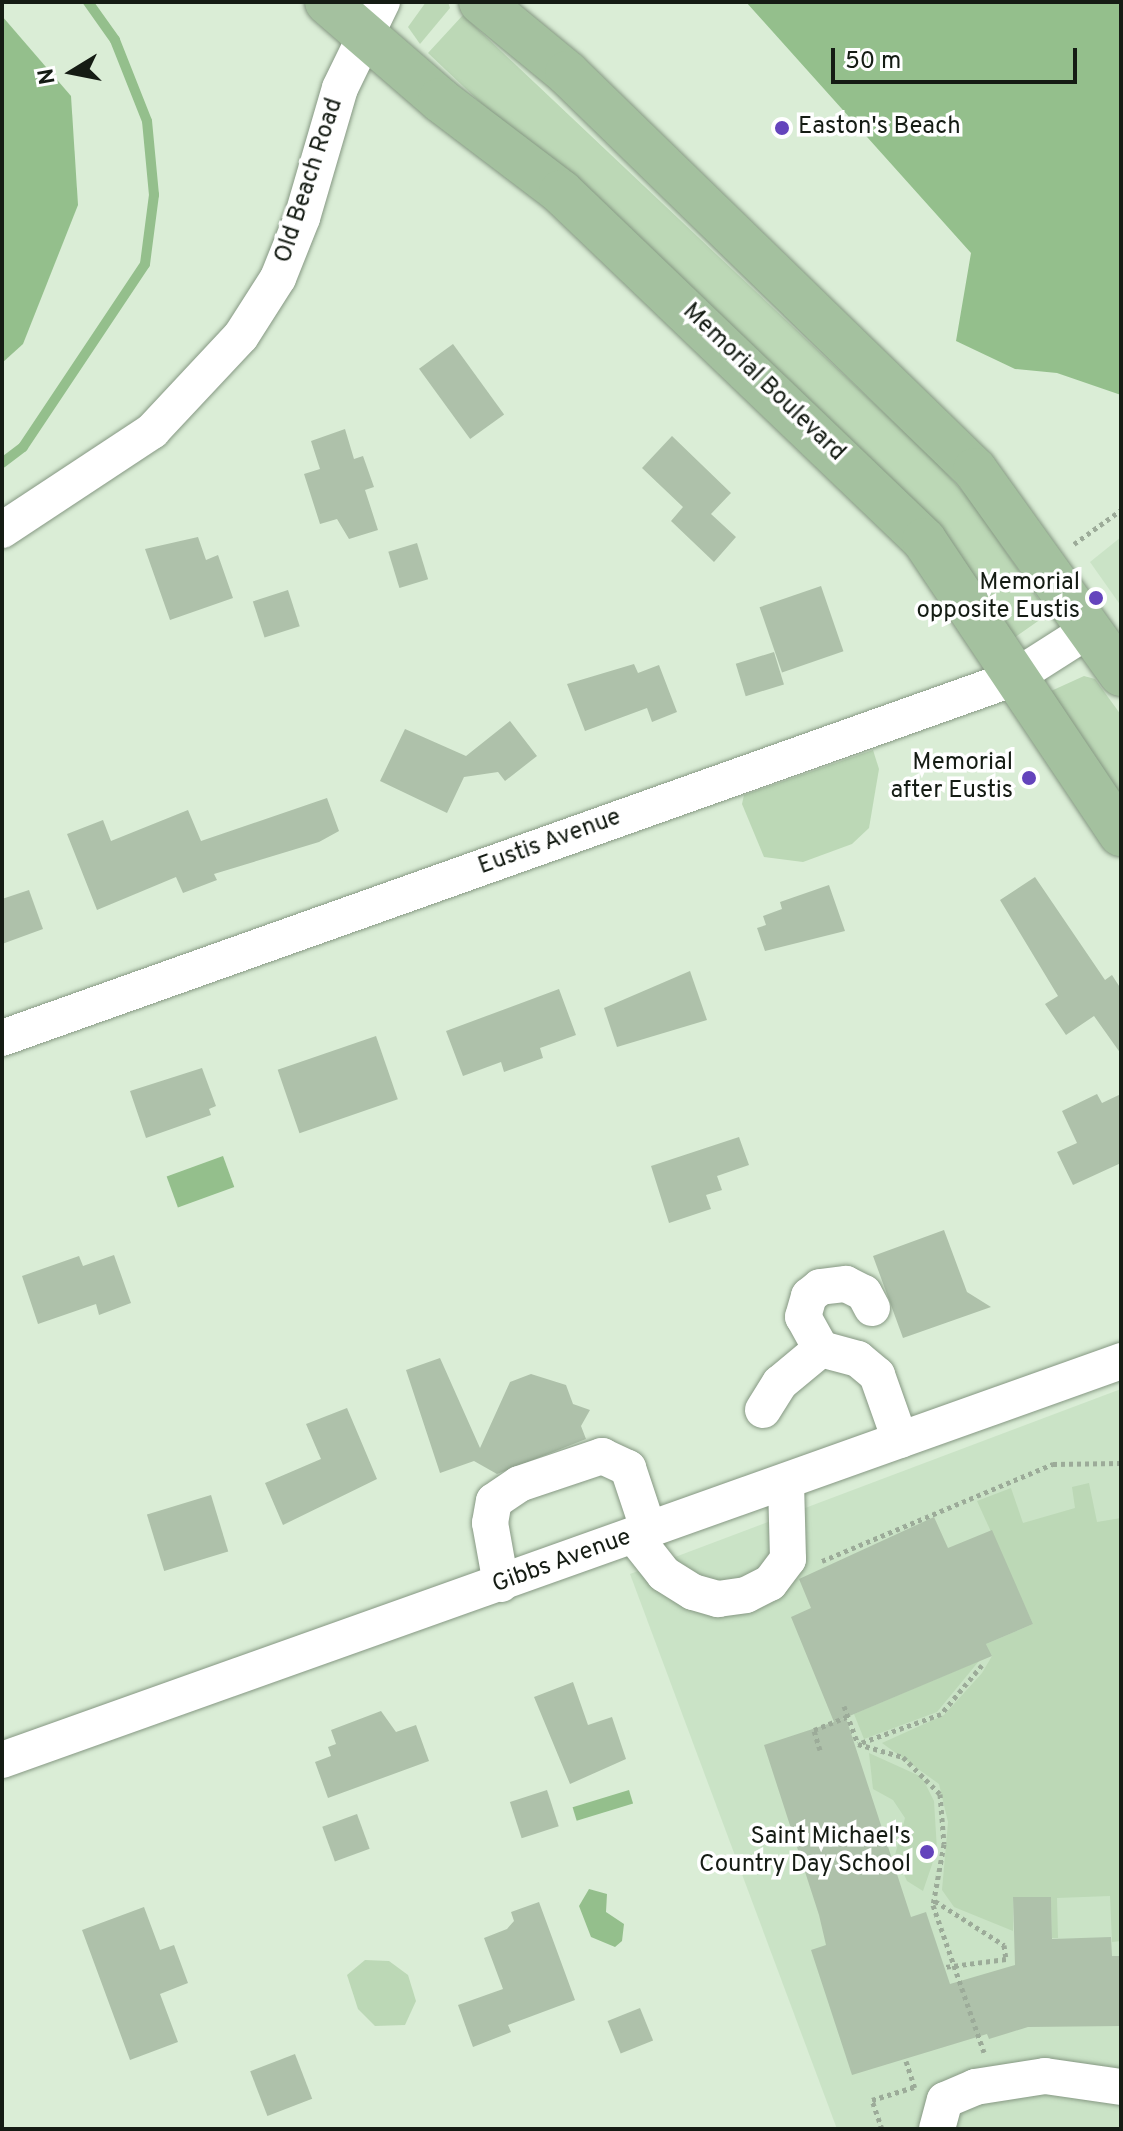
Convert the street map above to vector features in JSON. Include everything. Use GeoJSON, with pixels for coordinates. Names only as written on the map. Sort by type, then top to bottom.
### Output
{"type":"FeatureCollection","features":[{"type":"Feature","properties":{"kind":"main road","name":"Memorial Boulevard"},"geometry":{"type":"LineString","coordinates":[[327,2],[372,16],[440,100],[561,192],[924,540],[1012,679],[1121,834]]}},
{"type":"Feature","properties":{"kind":"main road"},"geometry":{"type":"LineString","coordinates":[[481,2],[567,73],[975,470],[1121,674]]}},
{"type":"Feature","properties":{"kind":"street","name":"Old Beach Road"},"geometry":{"type":"LineString","coordinates":[[2,530],[152,431],[241,336],[278,278],[372,16]]}},
{"type":"Feature","properties":{"kind":"street","name":"Eustis Avenue"},"geometry":{"type":"LineString","coordinates":[[2,1038],[1012,679],[1089,630]]}},
{"type":"Feature","properties":{"kind":"street"},"geometry":{"type":"LineString","coordinates":[[872,1308],[864,1293],[846,1284],[820,1287],[809,1296],[803,1317],[821,1349],[858,1359],[877,1375],[900,1440]]}},
{"type":"Feature","properties":{"kind":"street"},"geometry":{"type":"LineString","coordinates":[[763,1410],[780,1383],[821,1349]]}},
{"type":"Feature","properties":{"kind":"street","name":"Gibbs Avenue"},"geometry":{"type":"LineString","coordinates":[[2,1760],[1121,1361]]}},
{"type":"Feature","properties":{"kind":"street"},"geometry":{"type":"LineString","coordinates":[[501,1584],[490,1523],[494,1501],[519,1484],[602,1456],[628,1468],[642,1534],[664,1574],[693,1592],[718,1599],[770,1583],[788,1559],[792,1536],[786,1482]]}},
{"type":"Feature","properties":{"kind":"street"},"geometry":{"type":"LineString","coordinates":[[937,2129],[945,2100],[975,2087],[1045,2076],[1121,2087]]}},
{"type":"Feature","properties":{"kind":"path"},"geometry":{"type":"LineString","coordinates":[[1063,551],[1121,510]]}},
{"type":"Feature","properties":{"kind":"path"},"geometry":{"type":"LineString","coordinates":[[770,1583],[1053,1464],[1121,1463]]}},
{"type":"Feature","properties":{"kind":"path"},"geometry":{"type":"LineString","coordinates":[[858,1744],[941,1714],[982,1665]]}},
{"type":"Feature","properties":{"kind":"path"},"geometry":{"type":"LineString","coordinates":[[844,1706],[858,1744]]}},
{"type":"Feature","properties":{"kind":"path"},"geometry":{"type":"LineString","coordinates":[[820,1750],[814,1730],[847,1717]]}},
{"type":"Feature","properties":{"kind":"path"},"geometry":{"type":"LineString","coordinates":[[858,1744],[903,1757],[940,1794],[944,1844],[935,1901],[953,1964],[989,2065]]}},
{"type":"Feature","properties":{"kind":"path"},"geometry":{"type":"LineString","coordinates":[[935,1901],[1004,1945],[1006,1959],[944,1967]]}},
{"type":"Feature","properties":{"kind":"shaded area"},"geometry":{"type":"Polygon","coordinates":[[[426,2],[448,2],[450,8],[420,44],[408,27],[426,2]]]}},
{"type":"Feature","properties":{"kind":"shaded area"},"geometry":{"type":"Polygon","coordinates":[[[746,2],[1121,2],[1121,395],[1057,373],[1015,369],[956,341],[971,253],[746,2]]]}},
{"type":"Feature","properties":{"kind":"shaded area"},"geometry":{"type":"Polygon","coordinates":[[[463,15],[933,459],[969,498],[1042,604],[1041,619],[1014,638],[919,517],[428,53],[463,15]]]}},
{"type":"Feature","properties":{"kind":"shaded area"},"geometry":{"type":"Polygon","coordinates":[[[2,16],[71,96],[78,205],[23,344],[2,363],[2,16]]]}},
{"type":"Feature","properties":{"kind":"shaded area"},"geometry":{"type":"Polygon","coordinates":[[[1121,537],[1121,606],[1090,562],[1121,537]]]}},
{"type":"Feature","properties":{"kind":"shaded area"},"geometry":{"type":"Polygon","coordinates":[[[1084,676],[1095,679],[1121,715],[1121,805],[1051,691],[1084,676]]]}},
{"type":"Feature","properties":{"kind":"shaded area"},"geometry":{"type":"Polygon","coordinates":[[[873,750],[879,769],[869,828],[852,844],[803,862],[764,857],[742,804],[744,795],[873,750]]]}},
{"type":"Feature","properties":{"kind":"shaded area"},"geometry":{"type":"Polygon","coordinates":[[[223,1156],[234,1187],[178,1208],[167,1177],[223,1156]]]}},
{"type":"Feature","properties":{"kind":"shaded area","name":"Saint Michael's Country Day School"},"geometry":{"type":"Polygon","coordinates":[[[1121,1389],[1121,2129],[837,2129],[630,1574],[1121,1389]]]}},
{"type":"Feature","properties":{"kind":"shaded area"},"geometry":{"type":"Polygon","coordinates":[[[1089,1483],[1097,1522],[1121,1518],[1121,1941],[1112,1942],[1110,1896],[1057,1898],[1058,1938],[1052,1938],[1051,1897],[1013,1898],[1013,1931],[954,1907],[942,1890],[948,1822],[939,1784],[882,1743],[944,1715],[982,1673],[992,1656],[986,1644],[1033,1624],[977,1501],[1011,1488],[1023,1523],[1075,1508],[1072,1487],[1089,1483]]]}},
{"type":"Feature","properties":{"kind":"shaded area"},"geometry":{"type":"Polygon","coordinates":[[[979,1661],[937,1712],[864,1739],[854,1714],[979,1661]]]}},
{"type":"Feature","properties":{"kind":"shaded area"},"geometry":{"type":"Polygon","coordinates":[[[869,1753],[922,1777],[934,1801],[937,1850],[923,1891],[907,1881],[895,1855],[905,1818],[893,1800],[873,1789],[869,1753]]]}},
{"type":"Feature","properties":{"kind":"shaded area"},"geometry":{"type":"Polygon","coordinates":[[[629,1790],[633,1803],[577,1821],[573,1807],[629,1790]]]}},
{"type":"Feature","properties":{"kind":"shaded area"},"geometry":{"type":"Polygon","coordinates":[[[589,1889],[607,1894],[606,1912],[624,1924],[622,1941],[615,1947],[591,1937],[579,1906],[589,1889]]]}},
{"type":"Feature","properties":{"kind":"shaded area"},"geometry":{"type":"Polygon","coordinates":[[[365,1960],[389,1961],[408,1975],[416,2001],[405,2025],[375,2026],[358,2009],[347,1975],[365,1960]]]}},
{"type":"Feature","properties":{"kind":"building"},"geometry":{"type":"Polygon","coordinates":[[[453,344],[504,414],[470,439],[419,369],[453,344]]]}},
{"type":"Feature","properties":{"kind":"building"},"geometry":{"type":"Polygon","coordinates":[[[345,429],[354,459],[363,456],[374,487],[365,490],[378,530],[349,539],[337,519],[320,524],[304,474],[320,469],[311,441],[345,429]]]}},
{"type":"Feature","properties":{"kind":"building"},"geometry":{"type":"Polygon","coordinates":[[[672,436],[731,493],[711,514],[736,537],[714,562],[671,521],[683,507],[642,468],[672,436]]]}},
{"type":"Feature","properties":{"kind":"building"},"geometry":{"type":"Polygon","coordinates":[[[198,537],[206,560],[218,555],[233,598],[170,620],[145,549],[198,537]]]}},
{"type":"Feature","properties":{"kind":"building"},"geometry":{"type":"Polygon","coordinates":[[[417,543],[428,579],[399,588],[388,552],[417,543]]]}},
{"type":"Feature","properties":{"kind":"building"},"geometry":{"type":"Polygon","coordinates":[[[821,586],[843,651],[782,672],[760,607],[821,586]]]}},
{"type":"Feature","properties":{"kind":"building"},"geometry":{"type":"Polygon","coordinates":[[[288,590],[300,626],[265,638],[253,601],[288,590]]]}},
{"type":"Feature","properties":{"kind":"building"},"geometry":{"type":"Polygon","coordinates":[[[774,652],[784,685],[746,696],[736,664],[774,652]]]}},
{"type":"Feature","properties":{"kind":"building"},"geometry":{"type":"Polygon","coordinates":[[[634,664],[638,673],[659,665],[677,712],[652,722],[647,708],[585,731],[567,684],[634,664]]]}},
{"type":"Feature","properties":{"kind":"building"},"geometry":{"type":"Polygon","coordinates":[[[510,721],[537,756],[505,781],[498,772],[464,777],[447,813],[380,781],[405,729],[466,756],[510,721]]]}},
{"type":"Feature","properties":{"kind":"building"},"geometry":{"type":"Polygon","coordinates":[[[327,798],[339,831],[319,842],[214,874],[217,880],[183,893],[176,877],[97,910],[67,834],[103,820],[111,841],[188,810],[201,841],[327,798]]]}},
{"type":"Feature","properties":{"kind":"building"},"geometry":{"type":"Polygon","coordinates":[[[1035,877],[1105,980],[1112,975],[1121,989],[1121,1054],[1094,1016],[1066,1035],[1045,1004],[1058,996],[1000,900],[1035,877]]]}},
{"type":"Feature","properties":{"kind":"building"},"geometry":{"type":"Polygon","coordinates":[[[829,885],[845,931],[765,951],[757,928],[766,925],[763,916],[782,909],[780,902],[829,885]]]}},
{"type":"Feature","properties":{"kind":"building"},"geometry":{"type":"Polygon","coordinates":[[[29,890],[43,929],[2,944],[2,899],[29,890]]]}},
{"type":"Feature","properties":{"kind":"building"},"geometry":{"type":"Polygon","coordinates":[[[690,971],[707,1020],[617,1047],[604,1008],[690,971]]]}},
{"type":"Feature","properties":{"kind":"building"},"geometry":{"type":"Polygon","coordinates":[[[559,989],[576,1035],[540,1048],[543,1058],[504,1072],[501,1062],[463,1076],[446,1031],[559,989]]]}},
{"type":"Feature","properties":{"kind":"building"},"geometry":{"type":"Polygon","coordinates":[[[376,1036],[398,1099],[299,1133],[278,1070],[376,1036]]]}},
{"type":"Feature","properties":{"kind":"building"},"geometry":{"type":"Polygon","coordinates":[[[202,1068],[216,1106],[209,1109],[211,1115],[146,1138],[130,1091],[202,1068]]]}},
{"type":"Feature","properties":{"kind":"building"},"geometry":{"type":"Polygon","coordinates":[[[1097,1094],[1102,1103],[1121,1094],[1121,1163],[1073,1185],[1057,1152],[1077,1143],[1062,1111],[1097,1094]]]}},
{"type":"Feature","properties":{"kind":"building"},"geometry":{"type":"Polygon","coordinates":[[[739,1137],[749,1165],[717,1176],[722,1190],[706,1195],[711,1209],[669,1223],[651,1166],[739,1137]]]}},
{"type":"Feature","properties":{"kind":"building"},"geometry":{"type":"Polygon","coordinates":[[[944,1230],[967,1292],[991,1307],[903,1338],[873,1256],[944,1230]]]}},
{"type":"Feature","properties":{"kind":"building"},"geometry":{"type":"Polygon","coordinates":[[[114,1255],[131,1303],[99,1315],[96,1304],[38,1324],[22,1276],[79,1256],[83,1266],[114,1255]]]}},
{"type":"Feature","properties":{"kind":"building"},"geometry":{"type":"Polygon","coordinates":[[[440,1358],[480,1448],[510,1382],[531,1374],[566,1385],[573,1404],[590,1410],[581,1426],[586,1439],[497,1474],[474,1461],[440,1473],[406,1370],[440,1358]]]}},
{"type":"Feature","properties":{"kind":"building"},"geometry":{"type":"Polygon","coordinates":[[[347,1408],[377,1479],[283,1525],[265,1483],[321,1459],[306,1424],[347,1408]]]}},
{"type":"Feature","properties":{"kind":"building"},"geometry":{"type":"Polygon","coordinates":[[[211,1495],[228,1551],[164,1571],[147,1515],[211,1495]]]}},
{"type":"Feature","properties":{"kind":"building"},"geometry":{"type":"Polygon","coordinates":[[[934,1517],[948,1548],[992,1530],[1033,1624],[986,1644],[992,1656],[840,1720],[846,1718],[911,1917],[926,1912],[950,1984],[1015,1965],[1013,1897],[1051,1897],[1052,1939],[1111,1937],[1112,1956],[1121,1956],[1121,2026],[1028,2027],[989,2039],[987,2034],[852,2075],[811,1950],[826,1945],[819,1915],[764,1745],[834,1722],[791,1617],[811,1608],[799,1579],[934,1517]]]}},
{"type":"Feature","properties":{"kind":"building"},"geometry":{"type":"Polygon","coordinates":[[[573,1682],[588,1725],[612,1717],[626,1759],[570,1784],[534,1697],[573,1682]]]}},
{"type":"Feature","properties":{"kind":"building"},"geometry":{"type":"Polygon","coordinates":[[[381,1711],[396,1732],[416,1725],[429,1761],[328,1798],[315,1762],[331,1756],[328,1747],[336,1744],[331,1730],[381,1711]]]}},
{"type":"Feature","properties":{"kind":"building"},"geometry":{"type":"Polygon","coordinates":[[[547,1790],[559,1826],[522,1838],[510,1802],[547,1790]]]}},
{"type":"Feature","properties":{"kind":"building"},"geometry":{"type":"Polygon","coordinates":[[[357,1814],[370,1849],[335,1861],[322,1827],[357,1814]]]}},
{"type":"Feature","properties":{"kind":"building"},"geometry":{"type":"Polygon","coordinates":[[[539,1902],[575,2000],[508,2025],[511,2032],[473,2047],[458,2005],[503,1989],[484,1938],[507,1929],[514,1921],[511,1912],[539,1902]]]}},
{"type":"Feature","properties":{"kind":"building"},"geometry":{"type":"Polygon","coordinates":[[[144,1907],[160,1950],[174,1945],[188,1983],[160,1994],[178,2042],[130,2060],[82,1930],[144,1907]]]}},
{"type":"Feature","properties":{"kind":"building"},"geometry":{"type":"Polygon","coordinates":[[[640,2008],[653,2040],[621,2054],[608,2021],[640,2008]]]}},
{"type":"Feature","properties":{"kind":"building"},"geometry":{"type":"Polygon","coordinates":[[[295,2054],[312,2099],[267,2116],[250,2071],[295,2054]]]}},
{"type":"Feature","properties":{"kind":"waterway"},"geometry":{"type":"LineString","coordinates":[[2,463],[23,447],[145,264],[154,195],[147,121],[115,40],[88,2]]}},
{"type":"Feature","properties":{"kind":"place","name":"Easton's Beach"},"geometry":{"type":"Point","coordinates":[782,128]}},
{"type":"Feature","properties":{"kind":"place","name":"Memorial opposite Eustis"},"geometry":{"type":"Point","coordinates":[1096,598]}},
{"type":"Feature","properties":{"kind":"place","name":"Memorial after Eustis"},"geometry":{"type":"Point","coordinates":[1029,778]}},
{"type":"Feature","properties":{"kind":"place","name":"Saint Michael's Country Day School"},"geometry":{"type":"Point","coordinates":[927,1852]}}]}
